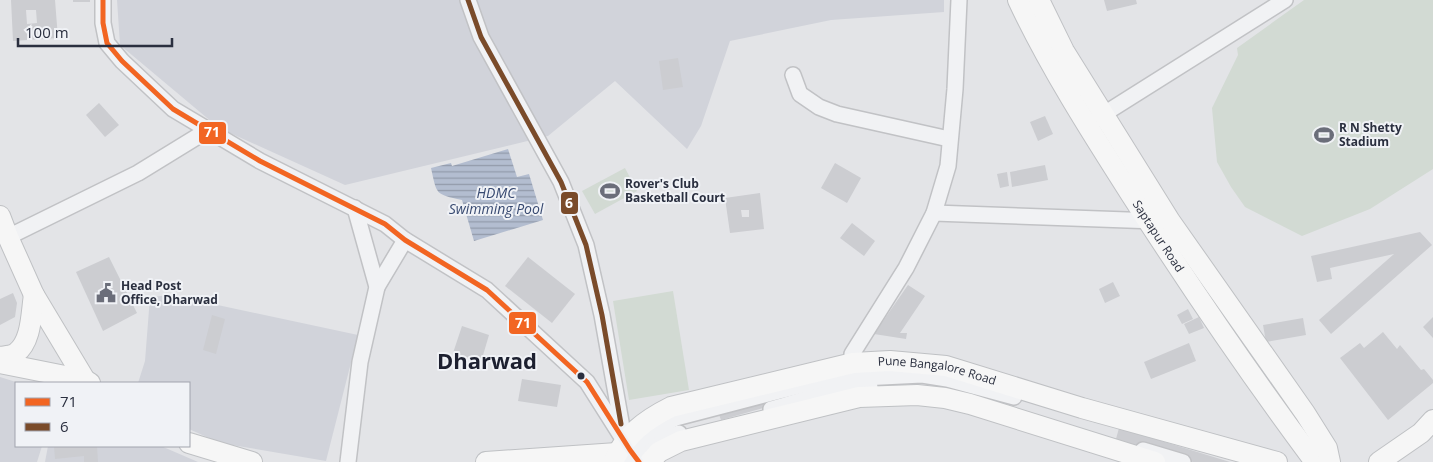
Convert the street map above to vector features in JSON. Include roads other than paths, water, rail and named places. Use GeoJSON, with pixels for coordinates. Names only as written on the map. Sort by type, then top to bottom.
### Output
{"type":"FeatureCollection","features":[{"type":"Feature","properties":{"kind":"main road","name":"Saptapur Road"},"geometry":{"type":"LineString","coordinates":[[1018,0],[1030,25],[1095,119],[1305,413],[1327,448],[1330,462]]}},
{"type":"Feature","properties":{"kind":"main road","name":"Saptapur Road"},"geometry":{"type":"LineString","coordinates":[[1039,0],[1095,119],[1148,221],[1277,411],[1315,462]]}},
{"type":"Feature","properties":{"kind":"main road"},"geometry":{"type":"LineString","coordinates":[[0,216],[34,295],[87,382]]}},
{"type":"Feature","properties":{"kind":"main road"},"geometry":{"type":"LineString","coordinates":[[0,357],[14,354],[23,346],[28,335],[34,295]]}},
{"type":"Feature","properties":{"kind":"main road","name":"Pune Bangalore Road"},"geometry":{"type":"LineString","coordinates":[[630,457],[659,452],[681,441],[856,381],[890,361],[946,366],[1082,408],[1278,462]]}},
{"type":"Feature","properties":{"kind":"main road"},"geometry":{"type":"LineString","coordinates":[[0,363],[87,382]]}},
{"type":"Feature","properties":{"kind":"main road","name":"Pune Bangalore Road"},"geometry":{"type":"LineString","coordinates":[[630,457],[644,422],[671,407],[856,381],[917,395],[945,398],[970,404],[1155,462]]}},
{"type":"Feature","properties":{"kind":"main road"},"geometry":{"type":"LineString","coordinates":[[1379,462],[1421,433],[1433,420]]}},
{"type":"Feature","properties":{"kind":"main road"},"geometry":{"type":"LineString","coordinates":[[190,443],[252,462]]}},
{"type":"Feature","properties":{"kind":"main road"},"geometry":{"type":"LineString","coordinates":[[486,462],[630,457]]}},
{"type":"Feature","properties":{"kind":"street"},"geometry":{"type":"LineString","coordinates":[[103,0],[107,43],[122,62],[173,109],[260,161],[385,224],[405,240],[487,290],[587,382],[630,457]]}},
{"type":"Feature","properties":{"kind":"street"},"geometry":{"type":"LineString","coordinates":[[468,0],[481,37],[561,182],[586,245],[630,457]]}},
{"type":"Feature","properties":{"kind":"street"},"geometry":{"type":"LineString","coordinates":[[856,381],[852,354],[906,268],[934,213],[948,166],[960,0]]}},
{"type":"Feature","properties":{"kind":"street"},"geometry":{"type":"LineString","coordinates":[[1095,119],[1285,0]]}},
{"type":"Feature","properties":{"kind":"street"},"geometry":{"type":"LineString","coordinates":[[793,75],[800,94],[819,107],[837,114],[949,139]]}},
{"type":"Feature","properties":{"kind":"street"},"geometry":{"type":"LineString","coordinates":[[8,237],[138,173],[208,130]]}},
{"type":"Feature","properties":{"kind":"street"},"geometry":{"type":"LineString","coordinates":[[355,208],[377,287]]}},
{"type":"Feature","properties":{"kind":"street"},"geometry":{"type":"LineString","coordinates":[[934,213],[1170,222]]}},
{"type":"Feature","properties":{"kind":"street"},"geometry":{"type":"LineString","coordinates":[[348,462],[360,362],[377,287],[405,240]]}},
{"type":"Feature","properties":{"kind":"street"},"geometry":{"type":"LineString","coordinates":[[856,381],[922,375],[948,379],[1039,405],[1118,423],[1252,462]]}},
{"type":"Feature","properties":{"kind":"street"},"geometry":{"type":"LineString","coordinates":[[856,381],[948,388],[1003,404],[1110,441],[1183,462]]}},
{"type":"Feature","properties":{"kind":"water","name":"HDMC Swimming Pool"},"geometry":{"type":"Polygon","coordinates":[[[508,149],[517,177],[529,174],[543,220],[474,241],[462,200],[439,192],[436,188],[431,168],[451,163],[452,166],[508,149]]]}},
{"type":"Feature","properties":{"kind":"place","name":"R N Shetty Stadium"},"geometry":{"type":"Point","coordinates":[1324,135]}},
{"type":"Feature","properties":{"kind":"place","name":"Rover's Club Basketball Court"},"geometry":{"type":"Point","coordinates":[610,191]}},
{"type":"Feature","properties":{"kind":"place","name":"Head Post Office, Dharwad"},"geometry":{"type":"Point","coordinates":[106,293]}},
{"type":"Feature","properties":{"kind":"district","name":"Dharwad"},"geometry":{"type":"Point","coordinates":[487,361]}}]}
